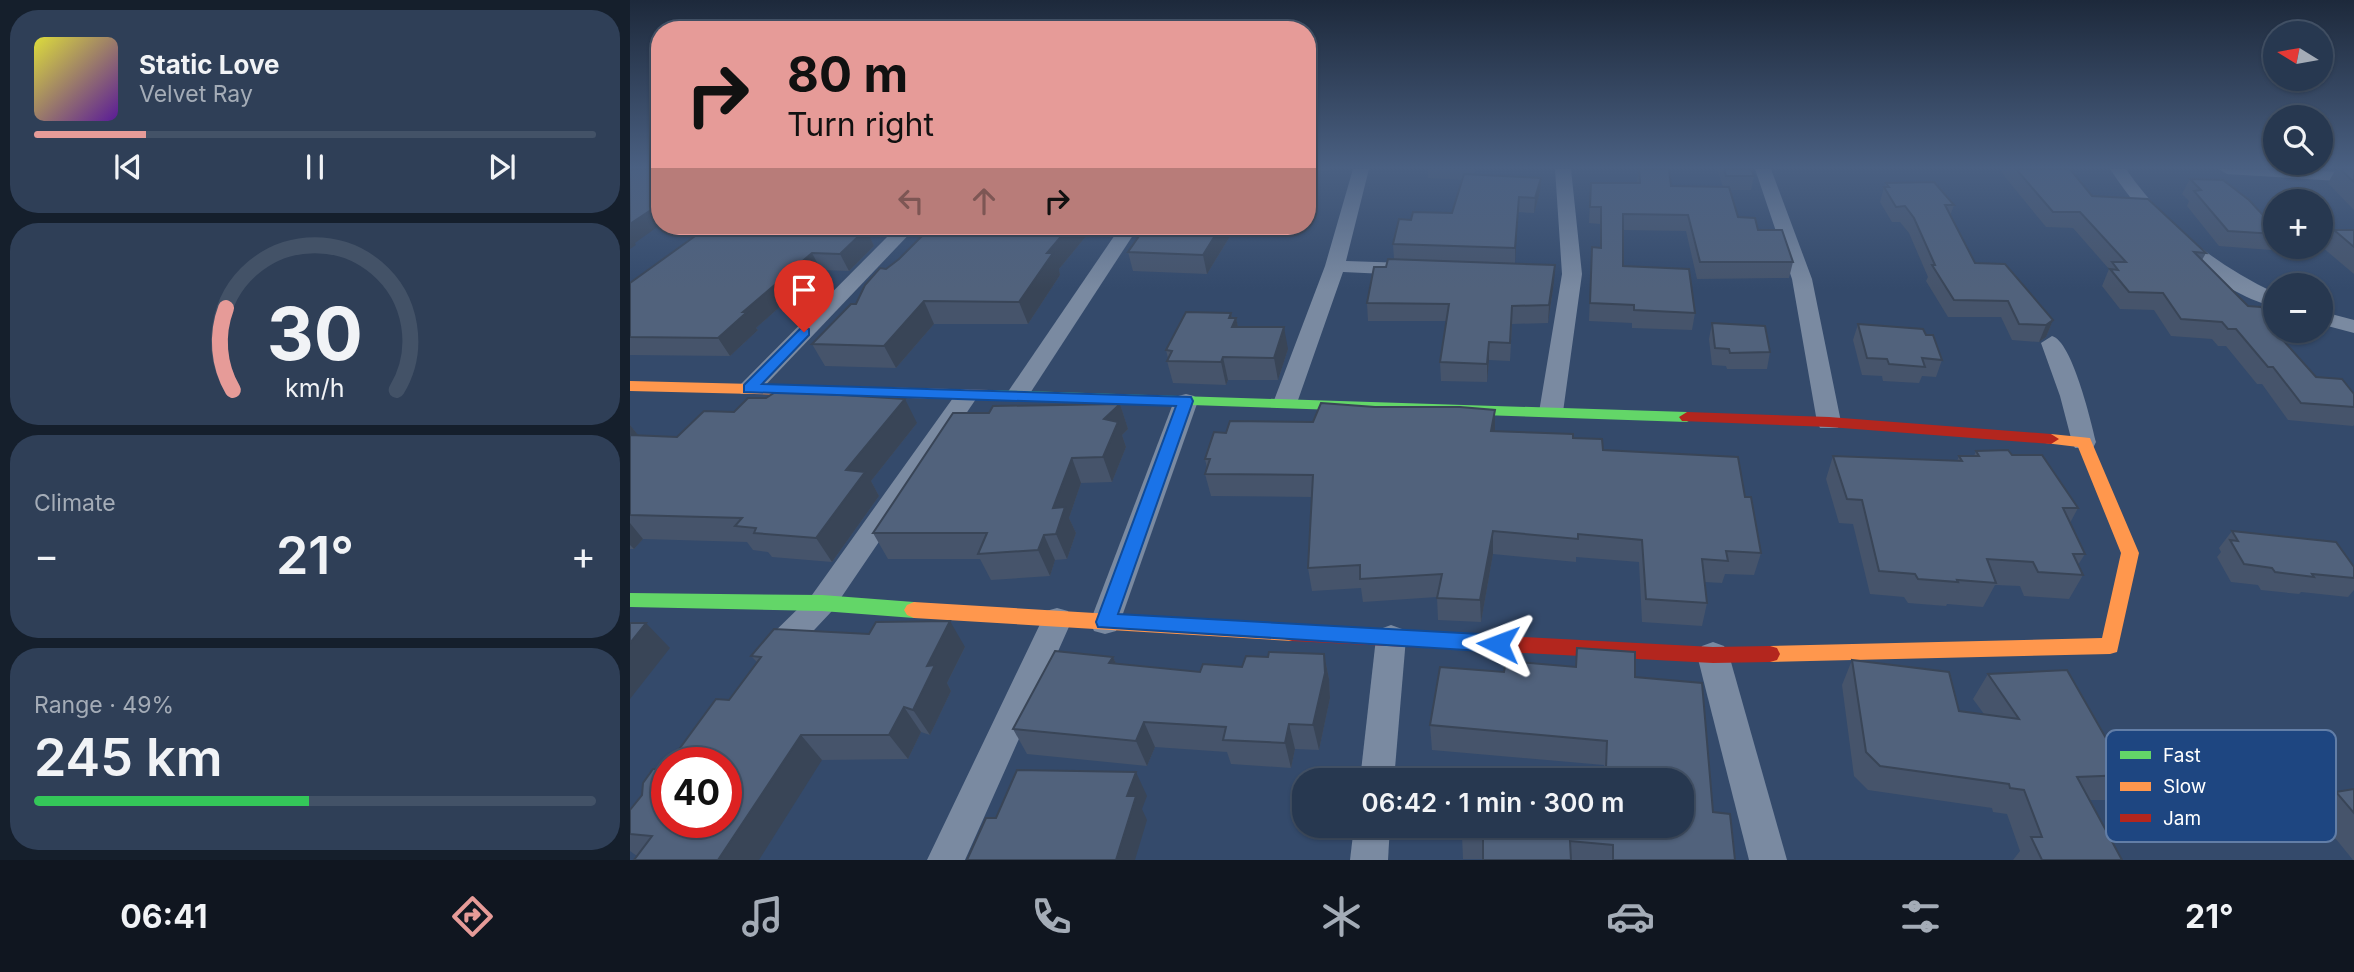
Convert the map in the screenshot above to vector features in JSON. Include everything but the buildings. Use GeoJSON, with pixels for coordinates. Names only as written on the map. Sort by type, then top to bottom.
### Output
{"type":"FeatureCollection","features":[{"type":"Feature","properties":{"kind":"street"},"geometry":{"type":"LineString","coordinates":[[1285,403],[1335,266],[1350,209]]}},
{"type":"Feature","properties":{"kind":"street"},"geometry":{"type":"LineString","coordinates":[[1551,412],[1565,274],[1564,209]]}},
{"type":"Feature","properties":{"kind":"street"},"geometry":{"type":"LineString","coordinates":[[1777,209],[1802,279],[1829,422]]}},
{"type":"Feature","properties":{"kind":"street"},"geometry":{"type":"LineString","coordinates":[[2148,209],[2194,255],[2235,283],[2263,296]]}},
{"type":"Feature","properties":{"kind":"street"},"geometry":{"type":"LineString","coordinates":[[749,389],[899,235]]}},
{"type":"Feature","properties":{"kind":"street"},"geometry":{"type":"LineString","coordinates":[[1017,396],[1124,235]]}},
{"type":"Feature","properties":{"kind":"street"},"geometry":{"type":"LineString","coordinates":[[1335,266],[1433,270]]}},
{"type":"Feature","properties":{"kind":"street"},"geometry":{"type":"LineString","coordinates":[[2333,321],[2354,327]]}},
{"type":"Feature","properties":{"kind":"street"},"geometry":{"type":"LineString","coordinates":[[630,600],[821,603],[1058,620],[1713,655],[2110,646],[2130,553],[2084,442],[2072,396],[2052,343]]}},
{"type":"Feature","properties":{"kind":"street"},"geometry":{"type":"LineString","coordinates":[[630,386],[966,397],[1285,403],[1829,422],[2084,442]]}},
{"type":"Feature","properties":{"kind":"street"},"geometry":{"type":"LineString","coordinates":[[754,673],[821,603],[966,397]]}},
{"type":"Feature","properties":{"kind":"street"},"geometry":{"type":"LineString","coordinates":[[1105,622],[1186,401]]}},
{"type":"Feature","properties":{"kind":"street"},"geometry":{"type":"LineString","coordinates":[[946,860],[1058,620]]}},
{"type":"Feature","properties":{"kind":"street"},"geometry":{"type":"LineString","coordinates":[[1378,768],[1391,638]]}},
{"type":"Feature","properties":{"kind":"street"},"geometry":{"type":"LineString","coordinates":[[1713,655],[1768,860]]}},
{"type":"Feature","properties":{"kind":"street"},"geometry":{"type":"LineString","coordinates":[[1369,860],[1371,838]]}},
{"type":"Feature","properties":{"kind":"traffic: fast"},"geometry":{"type":"LineString","coordinates":[[989,395],[1687,417]]}},
{"type":"Feature","properties":{"kind":"traffic: fast"},"geometry":{"type":"LineString","coordinates":[[630,600],[822,603],[914,610]]}},
{"type":"Feature","properties":{"kind":"traffic: slow"},"geometry":{"type":"LineString","coordinates":[[630,386],[989,395]]}},
{"type":"Feature","properties":{"kind":"traffic: slow"},"geometry":{"type":"LineString","coordinates":[[1770,654],[2110,646],[2130,553],[2084,442],[2051,439]]}},
{"type":"Feature","properties":{"kind":"traffic: slow"},"geometry":{"type":"LineString","coordinates":[[914,610],[1292,633]]}},
{"type":"Feature","properties":{"kind":"traffic: jam"},"geometry":{"type":"LineString","coordinates":[[1687,417],[1829,422],[2051,439]]}},
{"type":"Feature","properties":{"kind":"traffic: jam"},"geometry":{"type":"LineString","coordinates":[[1292,633],[1713,655],[1770,654]]}},
{"type":"Feature","properties":{"kind":"route"},"geometry":{"type":"LineString","coordinates":[[804,332],[749,389],[1186,401],[1105,622],[1498,644]]}}]}
